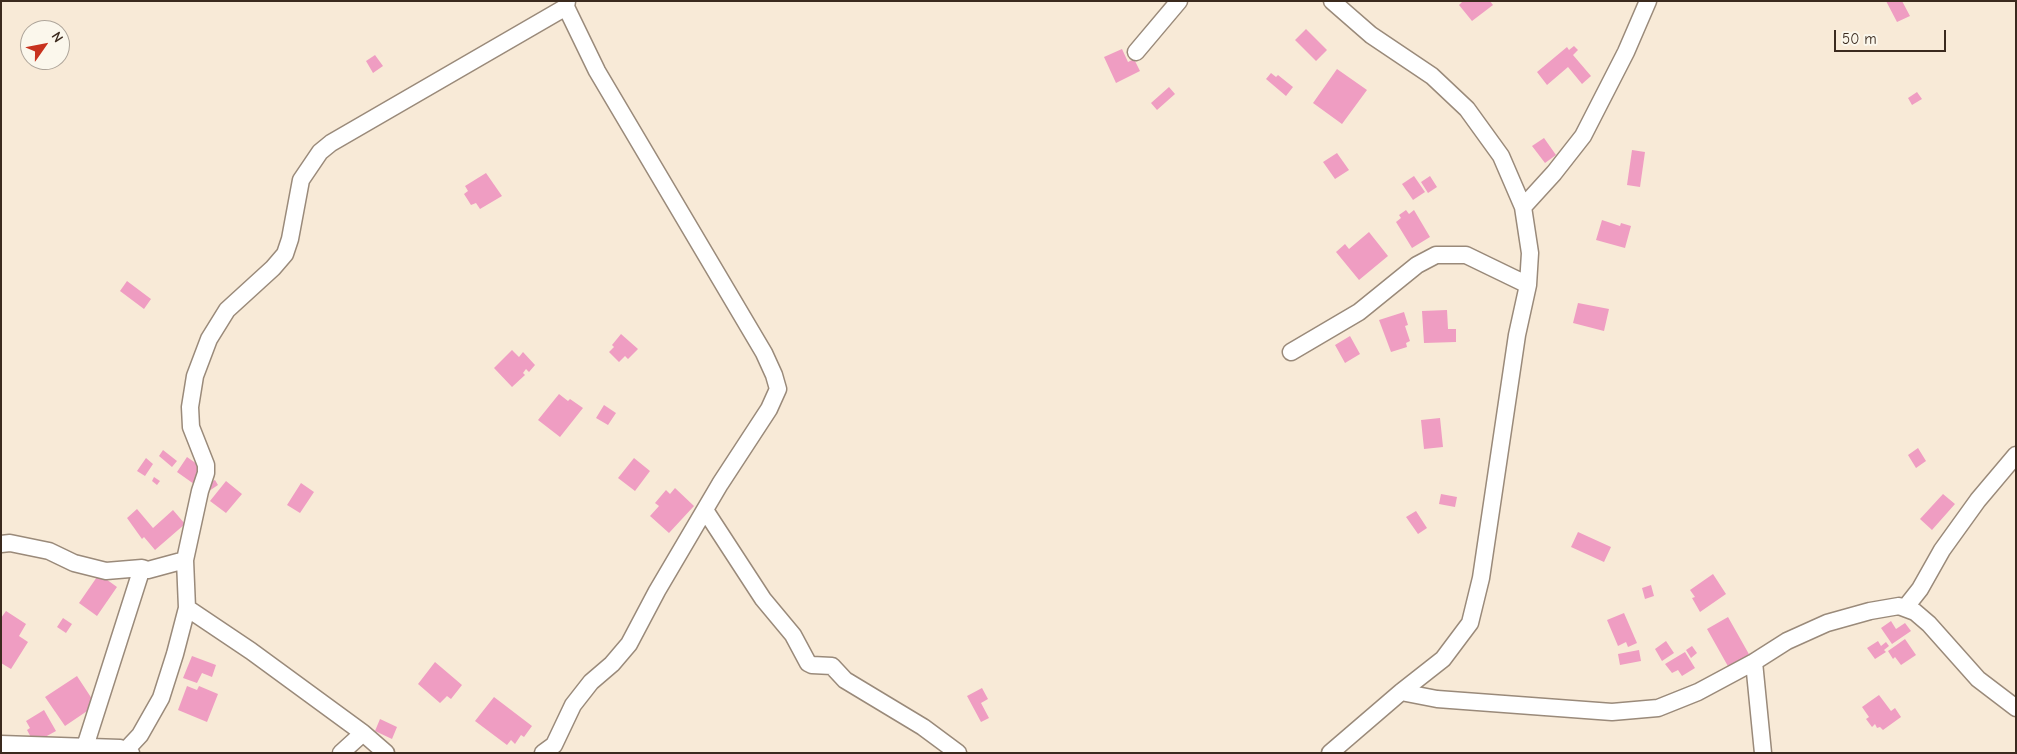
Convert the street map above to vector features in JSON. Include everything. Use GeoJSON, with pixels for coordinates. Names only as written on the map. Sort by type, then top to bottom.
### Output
{"type":"FeatureCollection","features":[{"type":"Feature","properties":{"kind":"street"},"geometry":{"type":"LineString","coordinates":[[1136,52],[1179,1]]}},
{"type":"Feature","properties":{"kind":"street"},"geometry":{"type":"LineString","coordinates":[[1332,1],[1371,35],[1432,76],[1467,108],[1501,156],[1523,207],[1530,253],[1528,285],[1517,336],[1481,578],[1470,623],[1443,659],[1401,692],[1335,751]]}},
{"type":"Feature","properties":{"kind":"street"},"geometry":{"type":"LineString","coordinates":[[1523,207],[1554,173],[1583,136],[1626,52],[1648,1]]}},
{"type":"Feature","properties":{"kind":"street"},"geometry":{"type":"LineString","coordinates":[[1,744],[84,750],[120,748],[128,752],[161,698],[176,654],[187,608],[185,560],[198,499],[206,473],[206,465],[191,427],[190,408],[195,376],[209,339],[227,310],[273,268],[285,254],[290,239],[301,180],[312,162],[331,143],[566,4],[597,71],[764,353],[776,382],[778,393],[705,510],[657,591],[629,644],[585,690],[574,705],[554,745],[543,753]]}},
{"type":"Feature","properties":{"kind":"street"},"geometry":{"type":"LineString","coordinates":[[1291,352],[1359,312],[1416,265],[1436,255],[1466,255],[1528,285]]}},
{"type":"Feature","properties":{"kind":"street"},"geometry":{"type":"LineString","coordinates":[[1905,608],[1920,589],[1942,550],[1978,500],[2016,455]]}},
{"type":"Feature","properties":{"kind":"street"},"geometry":{"type":"LineString","coordinates":[[705,510],[763,598],[793,634],[808,663],[832,666],[846,680],[923,726],[958,753]]}},
{"type":"Feature","properties":{"kind":"street"},"geometry":{"type":"LineString","coordinates":[[1,544],[10,543],[49,551],[74,563],[106,571],[142,568],[148,570],[185,560]]}},
{"type":"Feature","properties":{"kind":"street"},"geometry":{"type":"LineString","coordinates":[[84,750],[142,568]]}},
{"type":"Feature","properties":{"kind":"street"},"geometry":{"type":"LineString","coordinates":[[1401,692],[1437,699],[1612,712],[1658,708],[1698,692],[1754,662],[1787,641],[1827,624],[1888,606],[1898,606],[1915,612],[1929,624],[1978,678],[2016,708]]}},
{"type":"Feature","properties":{"kind":"street"},"geometry":{"type":"LineString","coordinates":[[187,608],[251,651],[363,733],[386,753]]}},
{"type":"Feature","properties":{"kind":"street"},"geometry":{"type":"LineString","coordinates":[[1754,662],[1763,753]]}},
{"type":"Feature","properties":{"kind":"street"},"geometry":{"type":"LineString","coordinates":[[341,753],[363,733]]}},
{"type":"Feature","properties":{"kind":"building"},"geometry":{"type":"Polygon","coordinates":[[[1463,1],[1490,1],[1493,5],[1472,21],[1459,5],[1463,1]]]}},
{"type":"Feature","properties":{"kind":"building"},"geometry":{"type":"Polygon","coordinates":[[[1886,1],[1902,1],[1910,16],[1897,22],[1886,1]]]}},
{"type":"Feature","properties":{"kind":"building"},"geometry":{"type":"Polygon","coordinates":[[[1306,29],[1327,50],[1316,61],[1295,40],[1306,29]]]}},
{"type":"Feature","properties":{"kind":"building"},"geometry":{"type":"Polygon","coordinates":[[[1574,46],[1578,50],[1573,55],[1591,76],[1582,84],[1568,67],[1547,85],[1537,72],[1567,47],[1569,50],[1574,46]]]}},
{"type":"Feature","properties":{"kind":"building"},"geometry":{"type":"Polygon","coordinates":[[[1122,49],[1128,62],[1134,59],[1140,71],[1116,83],[1104,57],[1122,49]]]}},
{"type":"Feature","properties":{"kind":"building"},"geometry":{"type":"Polygon","coordinates":[[[375,55],[383,66],[373,73],[366,61],[375,55]]]}},
{"type":"Feature","properties":{"kind":"building"},"geometry":{"type":"Polygon","coordinates":[[[1337,69],[1367,90],[1342,124],[1313,103],[1337,69]]]}},
{"type":"Feature","properties":{"kind":"building"},"geometry":{"type":"Polygon","coordinates":[[[1271,73],[1276,77],[1278,75],[1293,87],[1286,96],[1266,79],[1271,73]]]}},
{"type":"Feature","properties":{"kind":"building"},"geometry":{"type":"Polygon","coordinates":[[[1169,87],[1175,94],[1157,110],[1151,103],[1169,87]]]}},
{"type":"Feature","properties":{"kind":"building"},"geometry":{"type":"Polygon","coordinates":[[[1917,92],[1922,99],[1912,105],[1908,98],[1917,92]]]}},
{"type":"Feature","properties":{"kind":"building"},"geometry":{"type":"Polygon","coordinates":[[[1544,138],[1556,155],[1545,163],[1532,146],[1544,138]]]}},
{"type":"Feature","properties":{"kind":"building"},"geometry":{"type":"Polygon","coordinates":[[[1632,150],[1645,152],[1640,187],[1627,185],[1632,150]]]}},
{"type":"Feature","properties":{"kind":"building"},"geometry":{"type":"Polygon","coordinates":[[[1337,153],[1349,170],[1335,179],[1323,162],[1337,153]]]}},
{"type":"Feature","properties":{"kind":"building"},"geometry":{"type":"Polygon","coordinates":[[[486,173],[502,196],[480,209],[476,203],[471,205],[464,194],[468,191],[465,186],[486,173]]]}},
{"type":"Feature","properties":{"kind":"building"},"geometry":{"type":"Polygon","coordinates":[[[1414,176],[1425,192],[1413,200],[1402,184],[1414,176]]]}},
{"type":"Feature","properties":{"kind":"building"},"geometry":{"type":"Polygon","coordinates":[[[1430,176],[1437,187],[1428,193],[1421,182],[1430,176]]]}},
{"type":"Feature","properties":{"kind":"building"},"geometry":{"type":"Polygon","coordinates":[[[1406,210],[1409,214],[1414,210],[1430,237],[1412,248],[1396,222],[1401,218],[1399,215],[1406,210]]]}},
{"type":"Feature","properties":{"kind":"building"},"geometry":{"type":"Polygon","coordinates":[[[1602,220],[1620,226],[1621,223],[1631,226],[1625,248],[1596,240],[1602,220]]]}},
{"type":"Feature","properties":{"kind":"building"},"geometry":{"type":"Polygon","coordinates":[[[1369,232],[1388,256],[1359,280],[1336,252],[1345,244],[1349,249],[1369,232]]]}},
{"type":"Feature","properties":{"kind":"building"},"geometry":{"type":"Polygon","coordinates":[[[127,281],[151,299],[144,309],[120,291],[127,281]]]}},
{"type":"Feature","properties":{"kind":"building"},"geometry":{"type":"Polygon","coordinates":[[[1578,303],[1609,309],[1604,331],[1573,323],[1578,303]]]}},
{"type":"Feature","properties":{"kind":"building"},"geometry":{"type":"Polygon","coordinates":[[[1447,310],[1448,329],[1456,329],[1456,342],[1424,343],[1422,311],[1447,310]]]}},
{"type":"Feature","properties":{"kind":"building"},"geometry":{"type":"Polygon","coordinates":[[[1404,312],[1408,325],[1405,326],[1410,341],[1406,343],[1407,347],[1391,352],[1379,320],[1404,312]]]}},
{"type":"Feature","properties":{"kind":"building"},"geometry":{"type":"Polygon","coordinates":[[[621,334],[638,349],[628,359],[625,356],[619,362],[609,352],[621,334]]]}},
{"type":"Feature","properties":{"kind":"building"},"geometry":{"type":"Polygon","coordinates":[[[1350,336],[1360,354],[1345,363],[1335,345],[1350,336]]]}},
{"type":"Feature","properties":{"kind":"building"},"geometry":{"type":"Polygon","coordinates":[[[512,350],[519,357],[523,352],[535,365],[529,372],[526,369],[523,373],[525,375],[512,387],[494,368],[512,350]]]}},
{"type":"Feature","properties":{"kind":"building"},"geometry":{"type":"Polygon","coordinates":[[[559,394],[568,401],[570,399],[583,408],[560,437],[538,420],[559,394]]]}},
{"type":"Feature","properties":{"kind":"building"},"geometry":{"type":"Polygon","coordinates":[[[604,405],[616,413],[608,425],[596,418],[604,405]]]}},
{"type":"Feature","properties":{"kind":"building"},"geometry":{"type":"Polygon","coordinates":[[[1440,418],[1443,447],[1424,449],[1421,420],[1440,418]]]}},
{"type":"Feature","properties":{"kind":"building"},"geometry":{"type":"Polygon","coordinates":[[[1918,448],[1926,461],[1916,468],[1908,455],[1918,448]]]}},
{"type":"Feature","properties":{"kind":"building"},"geometry":{"type":"Polygon","coordinates":[[[163,450],[177,461],[172,467],[159,456],[163,450]]]}},
{"type":"Feature","properties":{"kind":"building"},"geometry":{"type":"Polygon","coordinates":[[[187,457],[204,469],[194,484],[177,472],[187,457]]]}},
{"type":"Feature","properties":{"kind":"building"},"geometry":{"type":"Polygon","coordinates":[[[146,458],[153,464],[145,476],[137,471],[146,458]]]}},
{"type":"Feature","properties":{"kind":"building"},"geometry":{"type":"Polygon","coordinates":[[[634,458],[650,471],[635,491],[618,478],[634,458]]]}},
{"type":"Feature","properties":{"kind":"building"},"geometry":{"type":"Polygon","coordinates":[[[154,477],[160,481],[157,485],[152,481],[154,477]]]}},
{"type":"Feature","properties":{"kind":"building"},"geometry":{"type":"Polygon","coordinates":[[[215,480],[218,485],[209,491],[205,485],[215,480]]]}},
{"type":"Feature","properties":{"kind":"building"},"geometry":{"type":"Polygon","coordinates":[[[226,481],[242,494],[226,513],[210,501],[226,481]]]}},
{"type":"Feature","properties":{"kind":"building"},"geometry":{"type":"Polygon","coordinates":[[[301,483],[314,492],[300,513],[287,505],[301,483]]]}},
{"type":"Feature","properties":{"kind":"building"},"geometry":{"type":"Polygon","coordinates":[[[675,488],[694,506],[669,533],[650,516],[659,506],[655,503],[666,490],[670,494],[675,488]]]}},
{"type":"Feature","properties":{"kind":"building"},"geometry":{"type":"Polygon","coordinates":[[[1441,494],[1457,497],[1455,507],[1439,504],[1441,494]]]}},
{"type":"Feature","properties":{"kind":"building"},"geometry":{"type":"Polygon","coordinates":[[[1943,494],[1955,504],[1932,530],[1920,519],[1943,494]]]}},
{"type":"Feature","properties":{"kind":"building"},"geometry":{"type":"Polygon","coordinates":[[[137,509],[153,528],[173,510],[185,524],[155,550],[144,537],[142,539],[127,518],[137,509]]]}},
{"type":"Feature","properties":{"kind":"building"},"geometry":{"type":"Polygon","coordinates":[[[1416,511],[1427,528],[1418,534],[1406,517],[1416,511]]]}},
{"type":"Feature","properties":{"kind":"building"},"geometry":{"type":"Polygon","coordinates":[[[1578,532],[1611,547],[1604,562],[1571,547],[1578,532]]]}},
{"type":"Feature","properties":{"kind":"building"},"geometry":{"type":"Polygon","coordinates":[[[99,574],[117,587],[97,616],[79,603],[99,574]]]}},
{"type":"Feature","properties":{"kind":"building"},"geometry":{"type":"Polygon","coordinates":[[[1713,574],[1726,594],[1700,612],[1692,598],[1695,597],[1690,590],[1713,574]]]}},
{"type":"Feature","properties":{"kind":"building"},"geometry":{"type":"Polygon","coordinates":[[[1651,585],[1654,596],[1645,599],[1642,588],[1651,585]]]}},
{"type":"Feature","properties":{"kind":"building"},"geometry":{"type":"Polygon","coordinates":[[[6,611],[26,624],[19,636],[28,642],[11,669],[1,663],[1,618],[6,611]]]}},
{"type":"Feature","properties":{"kind":"building"},"geometry":{"type":"Polygon","coordinates":[[[1624,613],[1637,643],[1628,647],[1626,642],[1618,646],[1607,620],[1624,613]]]}},
{"type":"Feature","properties":{"kind":"building"},"geometry":{"type":"Polygon","coordinates":[[[1728,617],[1750,656],[1729,668],[1707,629],[1728,617]]]}},
{"type":"Feature","properties":{"kind":"building"},"geometry":{"type":"Polygon","coordinates":[[[63,618],[72,624],[66,633],[57,627],[63,618]]]}},
{"type":"Feature","properties":{"kind":"building"},"geometry":{"type":"Polygon","coordinates":[[[1891,621],[1896,629],[1905,623],[1911,631],[1892,644],[1881,628],[1891,621]]]}},
{"type":"Feature","properties":{"kind":"building"},"geometry":{"type":"Polygon","coordinates":[[[1905,639],[1916,655],[1901,665],[1895,657],[1893,659],[1888,651],[1905,639]]]}},
{"type":"Feature","properties":{"kind":"building"},"geometry":{"type":"Polygon","coordinates":[[[1666,641],[1674,653],[1662,661],[1655,649],[1666,641]]]}},
{"type":"Feature","properties":{"kind":"building"},"geometry":{"type":"Polygon","coordinates":[[[1878,641],[1881,646],[1886,642],[1889,646],[1884,650],[1886,652],[1875,659],[1867,648],[1878,641]]]}},
{"type":"Feature","properties":{"kind":"building"},"geometry":{"type":"Polygon","coordinates":[[[1692,646],[1697,653],[1691,658],[1686,650],[1692,646]]]}},
{"type":"Feature","properties":{"kind":"building"},"geometry":{"type":"Polygon","coordinates":[[[1639,650],[1641,661],[1620,665],[1618,654],[1639,650]]]}},
{"type":"Feature","properties":{"kind":"building"},"geometry":{"type":"Polygon","coordinates":[[[1685,652],[1695,668],[1682,676],[1678,670],[1672,673],[1665,664],[1685,652]]]}},
{"type":"Feature","properties":{"kind":"building"},"geometry":{"type":"Polygon","coordinates":[[[192,656],[216,665],[212,677],[202,673],[197,683],[183,678],[192,656]]]}},
{"type":"Feature","properties":{"kind":"building"},"geometry":{"type":"Polygon","coordinates":[[[435,662],[462,685],[451,699],[447,696],[440,703],[418,684],[435,662]]]}},
{"type":"Feature","properties":{"kind":"building"},"geometry":{"type":"Polygon","coordinates":[[[77,676],[96,705],[65,726],[45,697],[77,676]]]}},
{"type":"Feature","properties":{"kind":"building"},"geometry":{"type":"Polygon","coordinates":[[[187,686],[197,690],[199,686],[218,694],[207,722],[178,710],[187,686]]]}},
{"type":"Feature","properties":{"kind":"building"},"geometry":{"type":"Polygon","coordinates":[[[982,688],[988,699],[981,703],[989,718],[981,722],[967,696],[982,688]]]}},
{"type":"Feature","properties":{"kind":"building"},"geometry":{"type":"Polygon","coordinates":[[[1879,695],[1891,711],[1895,708],[1901,717],[1883,730],[1880,727],[1877,728],[1875,724],[1872,727],[1866,719],[1869,717],[1862,707],[1879,695]]]}},
{"type":"Feature","properties":{"kind":"building"},"geometry":{"type":"Polygon","coordinates":[[[494,697],[532,726],[524,737],[521,735],[515,744],[511,740],[507,745],[475,721],[494,697]]]}},
{"type":"Feature","properties":{"kind":"building"},"geometry":{"type":"Polygon","coordinates":[[[44,710],[56,731],[34,743],[27,730],[30,728],[26,721],[44,710]]]}},
{"type":"Feature","properties":{"kind":"building"},"geometry":{"type":"Polygon","coordinates":[[[380,719],[397,727],[392,739],[375,731],[380,719]]]}}]}
